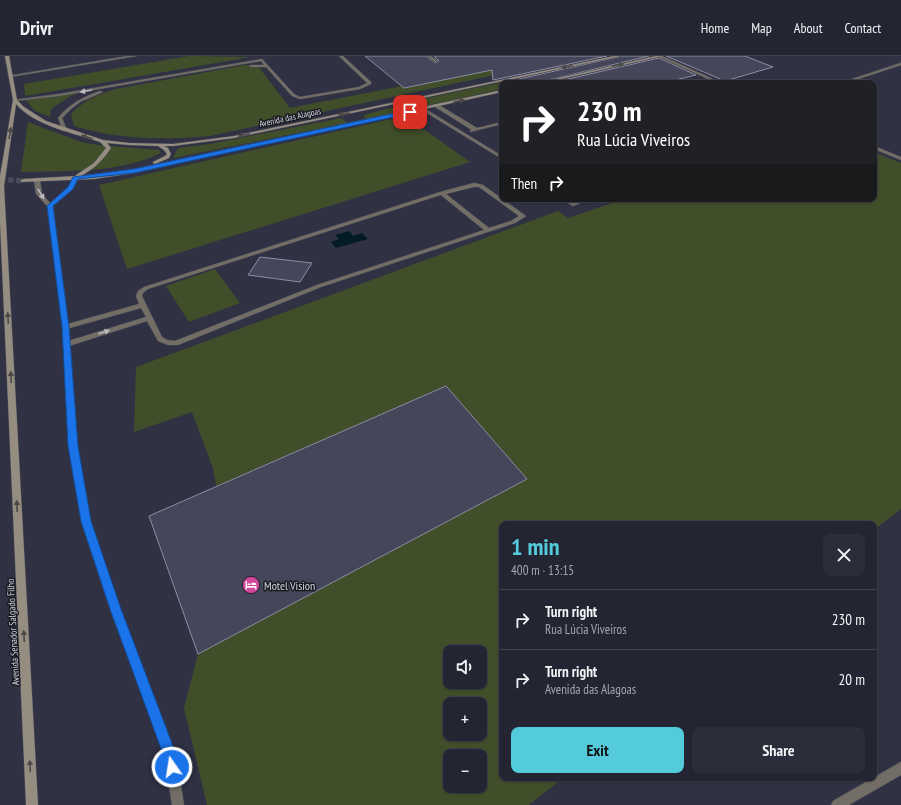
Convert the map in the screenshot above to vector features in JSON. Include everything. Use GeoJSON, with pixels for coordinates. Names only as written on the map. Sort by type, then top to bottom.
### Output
{"type":"FeatureCollection","features":[{"type":"Feature","properties":{"kind":"main road"},"geometry":{"type":"LineString","coordinates":[[7,56],[15,100]]}},
{"type":"Feature","properties":{"kind":"main road","name":"Avenida das Alagoas"},"geometry":{"type":"LineString","coordinates":[[503,80],[619,56]]}},
{"type":"Feature","properties":{"kind":"main road"},"geometry":{"type":"LineString","coordinates":[[552,80],[660,56]]}},
{"type":"Feature","properties":{"kind":"main road","name":"Avenida das Alagoas"},"geometry":{"type":"LineString","coordinates":[[15,100],[32,116],[65,130],[102,141],[158,146],[189,144],[234,137],[499,81]]}},
{"type":"Feature","properties":{"kind":"main road","name":"Avenida das Alagoas"},"geometry":{"type":"LineString","coordinates":[[23,181],[75,178],[134,171],[499,92]]}},
{"type":"Feature","properties":{"kind":"main road","name":"Avenida Senador Salgado Filho"},"geometry":{"type":"LineString","coordinates":[[15,100],[1,186],[32,805]]}},
{"type":"Feature","properties":{"kind":"main road"},"geometry":{"type":"LineString","coordinates":[[357,123],[355,119],[358,115],[406,100]]}},
{"type":"Feature","properties":{"kind":"main road"},"geometry":{"type":"LineString","coordinates":[[75,178],[92,168],[104,157],[109,148],[102,141]]}},
{"type":"Feature","properties":{"kind":"main road"},"geometry":{"type":"LineString","coordinates":[[134,171],[167,157],[169,152],[158,146]]}},
{"type":"Feature","properties":{"kind":"street"},"geometry":{"type":"LineString","coordinates":[[66,56],[76,56]]}},
{"type":"Feature","properties":{"kind":"street"},"geometry":{"type":"LineString","coordinates":[[10,76],[135,56]]}},
{"type":"Feature","properties":{"kind":"street"},"geometry":{"type":"LineString","coordinates":[[15,100],[59,95],[260,58],[293,95],[300,98],[365,87],[370,83],[341,56]]}},
{"type":"Feature","properties":{"kind":"street"},"geometry":{"type":"LineString","coordinates":[[429,56],[436,61]]}},
{"type":"Feature","properties":{"kind":"street"},"geometry":{"type":"LineString","coordinates":[[660,56],[714,80]]}},
{"type":"Feature","properties":{"kind":"street"},"geometry":{"type":"LineString","coordinates":[[851,80],[901,64]]}},
{"type":"Feature","properties":{"kind":"street"},"geometry":{"type":"LineString","coordinates":[[65,130],[60,118],[68,108],[81,99],[106,90],[238,67],[266,66]]}},
{"type":"Feature","properties":{"kind":"street"},"geometry":{"type":"LineString","coordinates":[[437,106],[476,130]]}},
{"type":"Feature","properties":{"kind":"street"},"geometry":{"type":"LineString","coordinates":[[424,109],[499,156]]}},
{"type":"Feature","properties":{"kind":"street"},"geometry":{"type":"LineString","coordinates":[[463,133],[499,124]]}},
{"type":"Feature","properties":{"kind":"street"},"geometry":{"type":"LineString","coordinates":[[877,148],[901,158]]}},
{"type":"Feature","properties":{"kind":"street"},"geometry":{"type":"LineString","coordinates":[[50,206],[71,188],[75,178]]}},
{"type":"Feature","properties":{"kind":"street"},"geometry":{"type":"LineString","coordinates":[[37,180],[39,194],[50,206],[66,327],[73,446],[86,521],[115,609],[170,754],[178,805]]}},
{"type":"Feature","properties":{"kind":"street"},"geometry":{"type":"LineString","coordinates":[[499,199],[478,185],[465,186],[146,288],[140,292],[138,296],[159,338],[163,342],[176,343],[319,286],[513,222],[523,216],[503,202]]}},
{"type":"Feature","properties":{"kind":"street"},"geometry":{"type":"LineString","coordinates":[[442,193],[488,230]]}},
{"type":"Feature","properties":{"kind":"street"},"geometry":{"type":"LineString","coordinates":[[570,202],[573,204],[579,202]]}},
{"type":"Feature","properties":{"kind":"street"},"geometry":{"type":"LineString","coordinates":[[66,327],[143,305]]}},
{"type":"Feature","properties":{"kind":"street"},"geometry":{"type":"LineString","coordinates":[[67,344],[150,318]]}},
{"type":"Feature","properties":{"kind":"street"},"geometry":{"type":"LineString","coordinates":[[837,805],[901,768]]}},
{"type":"Feature","properties":{"kind":"green space"},"geometry":{"type":"Polygon","coordinates":[[[189,56],[251,57],[25,96],[24,84],[189,56]]]}},
{"type":"Feature","properties":{"kind":"green space"},"geometry":{"type":"Polygon","coordinates":[[[557,56],[584,56],[210,136],[142,138],[108,134],[74,126],[71,114],[92,98],[116,89],[245,65],[258,66],[290,108],[402,86],[404,88],[557,56]]]}},
{"type":"Feature","properties":{"kind":"green space"},"geometry":{"type":"Polygon","coordinates":[[[629,56],[654,56],[570,73],[514,80],[629,56]]]}},
{"type":"Feature","properties":{"kind":"green space"},"geometry":{"type":"Polygon","coordinates":[[[499,83],[499,90],[366,119],[363,115],[407,104],[413,101],[499,83]]]}},
{"type":"Feature","properties":{"kind":"green space"},"geometry":{"type":"Polygon","coordinates":[[[80,92],[69,97],[51,109],[50,117],[35,111],[25,99],[43,98],[80,92]]]}},
{"type":"Feature","properties":{"kind":"green space"},"geometry":{"type":"Polygon","coordinates":[[[405,116],[470,162],[127,269],[99,185],[405,116]]]}},
{"type":"Feature","properties":{"kind":"green space"},"geometry":{"type":"Polygon","coordinates":[[[341,118],[348,123],[173,158],[178,148],[210,144],[341,118]]]}},
{"type":"Feature","properties":{"kind":"green space"},"geometry":{"type":"Polygon","coordinates":[[[28,122],[81,142],[98,145],[159,150],[161,153],[146,160],[111,168],[74,171],[21,172],[28,122]]]}},
{"type":"Feature","properties":{"kind":"green space"},"geometry":{"type":"Polygon","coordinates":[[[877,153],[901,163],[901,509],[877,528],[877,521],[499,521],[499,781],[559,781],[529,805],[207,805],[184,708],[198,654],[527,479],[446,386],[216,486],[213,468],[192,412],[134,432],[136,367],[558,211],[568,218],[615,202],[877,202],[877,153]]]}},
{"type":"Feature","properties":{"kind":"green space"},"geometry":{"type":"Polygon","coordinates":[[[215,269],[240,303],[189,322],[166,286],[215,269]]]}},
{"type":"Feature","properties":{"kind":"water"},"geometry":{"type":"Polygon","coordinates":[[[349,231],[353,236],[362,233],[368,239],[336,248],[331,242],[339,239],[335,235],[349,231]]]}},
{"type":"Feature","properties":{"kind":"building"},"geometry":{"type":"Polygon","coordinates":[[[365,56],[426,56],[435,63],[439,61],[434,56],[607,56],[493,80],[492,70],[404,88],[365,56]]]}},
{"type":"Feature","properties":{"kind":"building"},"geometry":{"type":"Polygon","coordinates":[[[622,56],[649,56],[549,80],[514,80],[622,56]]]}},
{"type":"Feature","properties":{"kind":"building"},"geometry":{"type":"Polygon","coordinates":[[[666,56],[745,56],[773,67],[728,80],[723,80],[666,56]]]}},
{"type":"Feature","properties":{"kind":"building"},"geometry":{"type":"Polygon","coordinates":[[[659,58],[696,75],[675,80],[564,80],[659,58]]]}},
{"type":"Feature","properties":{"kind":"building"},"geometry":{"type":"Polygon","coordinates":[[[260,257],[312,263],[300,282],[248,275],[260,257]]]}},
{"type":"Feature","properties":{"kind":"building","name":"Motel Vision"},"geometry":{"type":"Polygon","coordinates":[[[446,386],[527,479],[198,654],[149,516],[446,386]]]}},
{"type":"Feature","properties":{"kind":"tunnel"},"geometry":{"type":"LineString","coordinates":[[0,179],[23,181]]}},
{"type":"Feature","properties":{"kind":"place","name":"Motel Vision"},"geometry":{"type":"Point","coordinates":[251,585]}},
{"type":"Feature","properties":{"kind":"route"},"geometry":{"type":"LineString","coordinates":[[172,767],[170,754],[115,609],[86,521],[73,446],[66,327],[50,206],[71,188],[75,178],[134,171],[410,112]]}}]}
